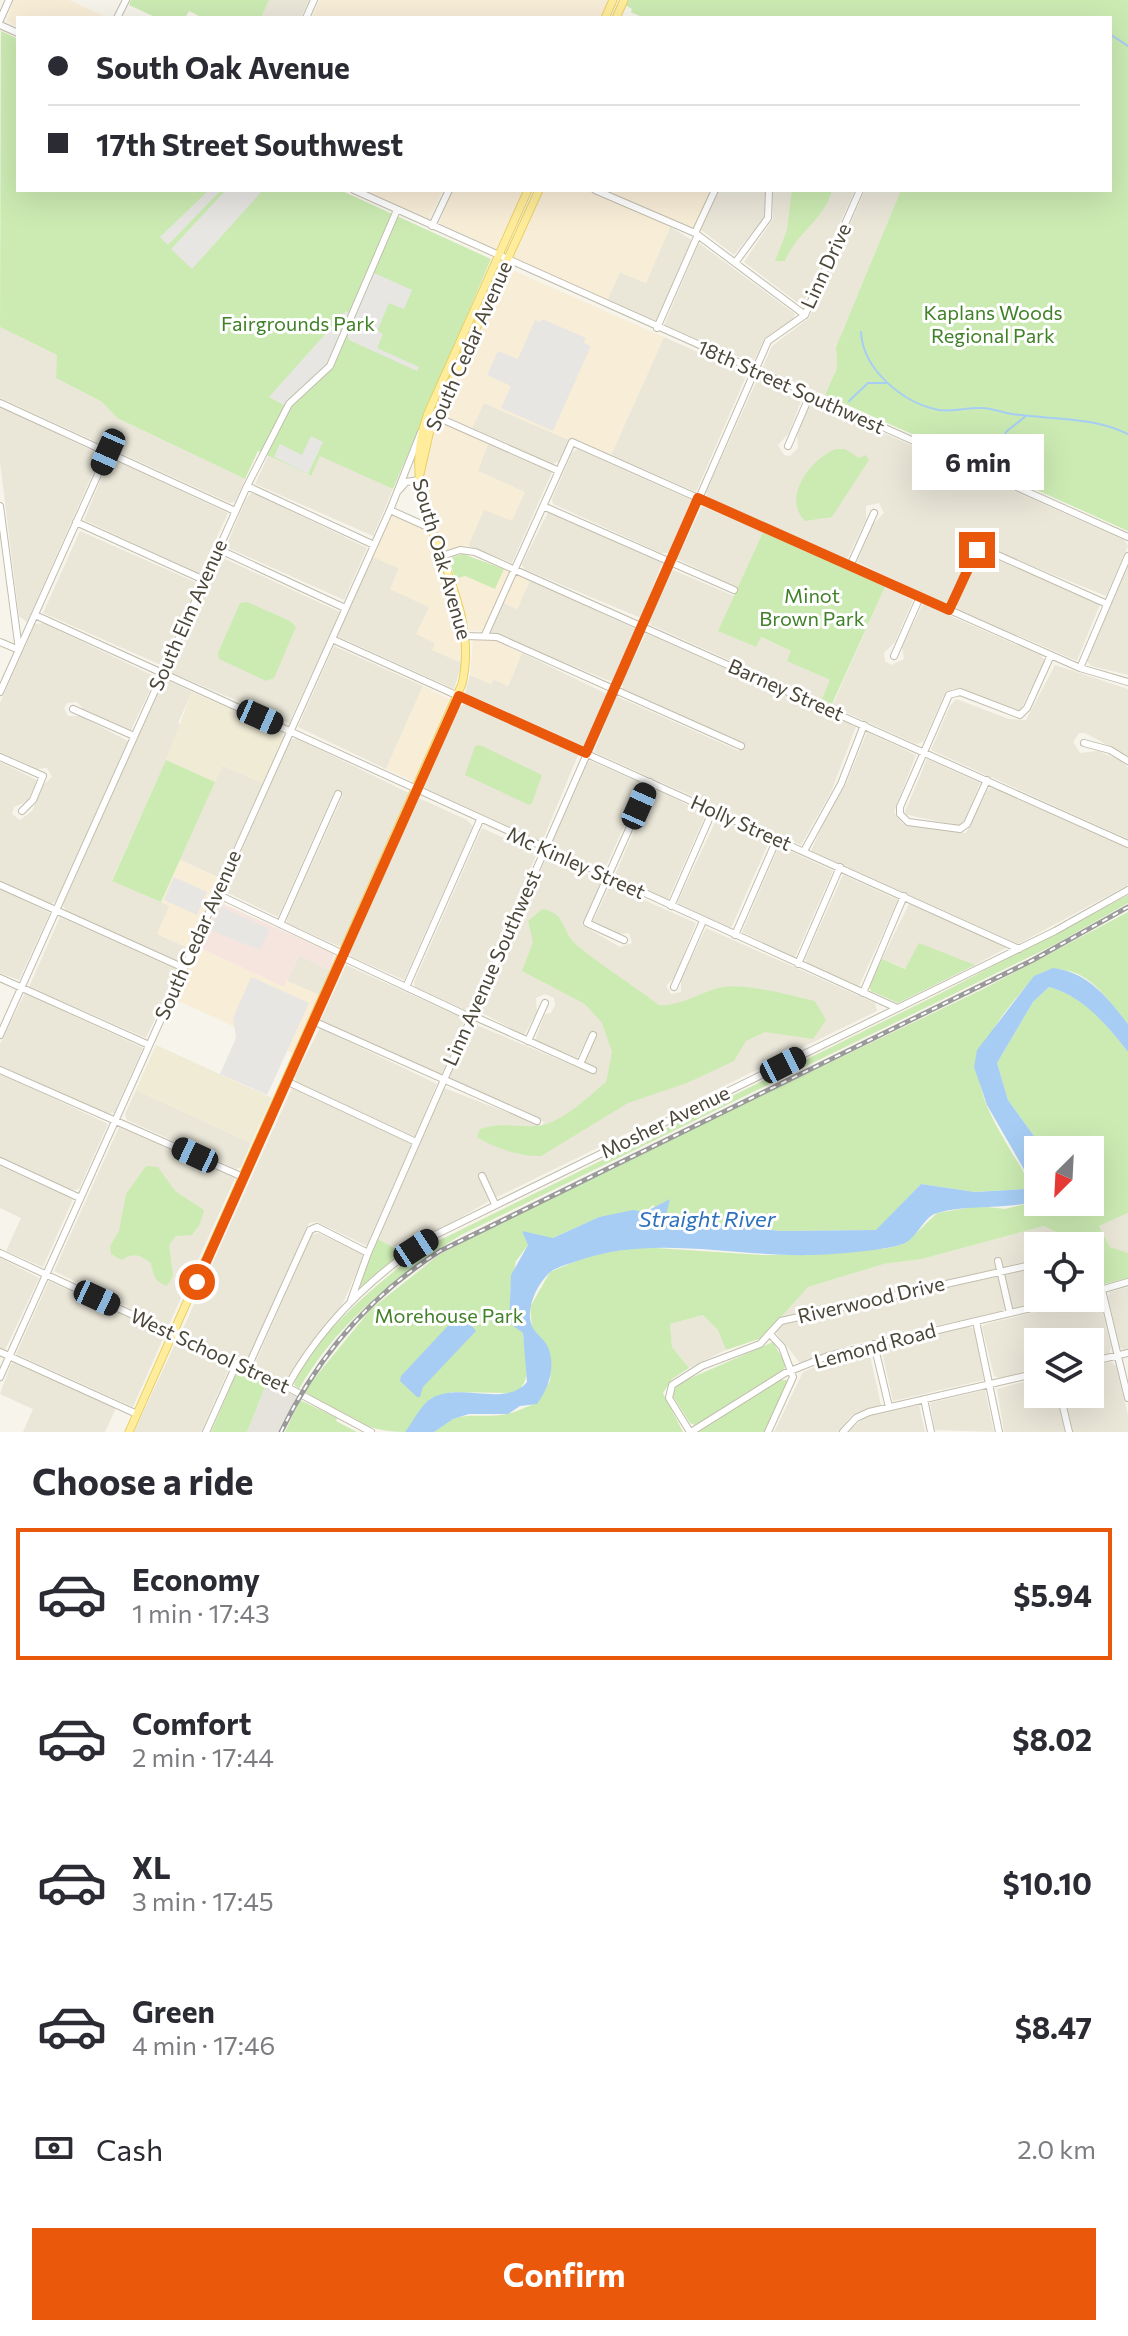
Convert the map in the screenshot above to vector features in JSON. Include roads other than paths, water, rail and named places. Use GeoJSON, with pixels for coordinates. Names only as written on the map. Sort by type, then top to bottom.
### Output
{"type":"FeatureCollection","features":[{"type":"Feature","properties":{"kind":"main road","name":"South Cedar Avenue"},"geometry":{"type":"LineString","coordinates":[[419,480],[427,440],[503,259],[527,192]]}},
{"type":"Feature","properties":{"kind":"main road","name":"South Cedar Avenue"},"geometry":{"type":"LineString","coordinates":[[421,432],[538,192]]}},
{"type":"Feature","properties":{"kind":"main road","name":"South Oak Avenue"},"geometry":{"type":"LineString","coordinates":[[129,1432],[459,696],[465,672],[466,636],[419,480],[416,455],[421,432]]}},
{"type":"Feature","properties":{"kind":"street"},"geometry":{"type":"LineString","coordinates":[[0,22],[9,0]]}},
{"type":"Feature","properties":{"kind":"street","name":"18th Street Southwest"},"geometry":{"type":"LineString","coordinates":[[358,192],[1128,537]]}},
{"type":"Feature","properties":{"kind":"street"},"geometry":{"type":"LineString","coordinates":[[432,226],[448,192]]}},
{"type":"Feature","properties":{"kind":"street"},"geometry":{"type":"LineString","coordinates":[[599,192],[696,235],[805,315]]}},
{"type":"Feature","properties":{"kind":"street"},"geometry":{"type":"LineString","coordinates":[[657,328],[714,192]]}},
{"type":"Feature","properties":{"kind":"street"},"geometry":{"type":"LineString","coordinates":[[735,263],[768,218],[769,192]]}},
{"type":"Feature","properties":{"kind":"street","name":"Linn Drive"},"geometry":{"type":"LineString","coordinates":[[755,371],[768,341],[805,315],[859,192]]}},
{"type":"Feature","properties":{"kind":"street","name":"South Elm Avenue"},"geometry":{"type":"LineString","coordinates":[[0,1035],[247,486],[289,404],[330,366],[397,210]]}},
{"type":"Feature","properties":{"kind":"street","name":"Linn Avenue Southwest"},"geometry":{"type":"LineString","coordinates":[[350,1303],[416,1142],[755,371]]}},
{"type":"Feature","properties":{"kind":"street"},"geometry":{"type":"LineString","coordinates":[[788,446],[810,395]]}},
{"type":"Feature","properties":{"kind":"street"},"geometry":{"type":"LineString","coordinates":[[0,403],[235,511]]}},
{"type":"Feature","properties":{"kind":"street"},"geometry":{"type":"LineString","coordinates":[[428,413],[559,471]]}},
{"type":"Feature","properties":{"kind":"street","name":"South Cedar Avenue"},"geometry":{"type":"LineString","coordinates":[[0,1377],[390,510],[421,432]]}},
{"type":"Feature","properties":{"kind":"street"},"geometry":{"type":"LineString","coordinates":[[485,635],[572,442],[1080,668],[1128,682]]}},
{"type":"Feature","properties":{"kind":"street"},"geometry":{"type":"LineString","coordinates":[[0,692],[108,452]]}},
{"type":"Feature","properties":{"kind":"street"},"geometry":{"type":"LineString","coordinates":[[397,493],[406,482],[419,480]]}},
{"type":"Feature","properties":{"kind":"street"},"geometry":{"type":"LineString","coordinates":[[247,486],[374,545]]}},
{"type":"Feature","properties":{"kind":"street"},"geometry":{"type":"LineString","coordinates":[[0,506],[19,650]]}},
{"type":"Feature","properties":{"kind":"street"},"geometry":{"type":"LineString","coordinates":[[543,506],[734,590]]}},
{"type":"Feature","properties":{"kind":"street"},"geometry":{"type":"LineString","coordinates":[[390,510],[432,529]]}},
{"type":"Feature","properties":{"kind":"street"},"geometry":{"type":"LineString","coordinates":[[850,566],[874,513]]}},
{"type":"Feature","properties":{"kind":"street"},"geometry":{"type":"LineString","coordinates":[[76,522],[204,580]]}},
{"type":"Feature","properties":{"kind":"street"},"geometry":{"type":"LineString","coordinates":[[218,549],[345,608]]}},
{"type":"Feature","properties":{"kind":"street"},"geometry":{"type":"LineString","coordinates":[[949,610],[973,554],[984,549],[1107,604]]}},
{"type":"Feature","properties":{"kind":"street","name":"Barney Street"},"geometry":{"type":"LineString","coordinates":[[442,556],[465,550],[515,569],[1128,844]]}},
{"type":"Feature","properties":{"kind":"street"},"geometry":{"type":"LineString","coordinates":[[1080,668],[1128,556]]}},
{"type":"Feature","properties":{"kind":"street"},"geometry":{"type":"LineString","coordinates":[[894,656],[920,597]]}},
{"type":"Feature","properties":{"kind":"street","name":"Mc Kinley Street"},"geometry":{"type":"LineString","coordinates":[[35,615],[897,1008]]}},
{"type":"Feature","properties":{"kind":"street"},"geometry":{"type":"LineString","coordinates":[[466,636],[497,637],[741,746]]}},
{"type":"Feature","properties":{"kind":"street","name":"Holly Street"},"geometry":{"type":"LineString","coordinates":[[332,639],[1019,949]]}},
{"type":"Feature","properties":{"kind":"street"},"geometry":{"type":"LineString","coordinates":[[0,642],[19,650]]}},
{"type":"Feature","properties":{"kind":"street"},"geometry":{"type":"LineString","coordinates":[[987,780],[964,827],[954,830],[908,822],[902,817],[900,807],[949,695],[960,692],[1020,715],[1027,708],[1051,655]]}},
{"type":"Feature","properties":{"kind":"street"},"geometry":{"type":"LineString","coordinates":[[73,709],[134,736]]}},
{"type":"Feature","properties":{"kind":"street"},"geometry":{"type":"LineString","coordinates":[[804,851],[841,784],[864,725]]}},
{"type":"Feature","properties":{"kind":"street"},"geometry":{"type":"LineString","coordinates":[[1084,743],[1110,750],[1128,761]]}},
{"type":"Feature","properties":{"kind":"street"},"geometry":{"type":"LineString","coordinates":[[0,757],[43,776],[33,800],[22,811]]}},
{"type":"Feature","properties":{"kind":"street"},"geometry":{"type":"LineString","coordinates":[[624,940],[587,923],[650,782]]}},
{"type":"Feature","properties":{"kind":"street"},"geometry":{"type":"LineString","coordinates":[[280,924],[338,794]]}},
{"type":"Feature","properties":{"kind":"street"},"geometry":{"type":"LineString","coordinates":[[671,906],[713,810]]}},
{"type":"Feature","properties":{"kind":"street"},"geometry":{"type":"LineString","coordinates":[[406,987],[480,820]]}},
{"type":"Feature","properties":{"kind":"street"},"geometry":{"type":"LineString","coordinates":[[735,935],[777,839]]}},
{"type":"Feature","properties":{"kind":"street"},"geometry":{"type":"LineString","coordinates":[[798,964],[840,867]]}},
{"type":"Feature","properties":{"kind":"street"},"geometry":{"type":"LineString","coordinates":[[0,885],[184,968]]}},
{"type":"Feature","properties":{"kind":"street","name":"Mosher Avenue"},"geometry":{"type":"LineString","coordinates":[[287,1387],[311,1350],[350,1303],[416,1248],[495,1204],[1019,949],[1128,890]]}},
{"type":"Feature","properties":{"kind":"street"},"geometry":{"type":"LineString","coordinates":[[217,894],[406,987],[593,1070]]}},
{"type":"Feature","properties":{"kind":"street"},"geometry":{"type":"LineString","coordinates":[[863,993],[904,896]]}},
{"type":"Feature","properties":{"kind":"street"},"geometry":{"type":"LineString","coordinates":[[674,987],[703,921]]}},
{"type":"Feature","properties":{"kind":"street"},"geometry":{"type":"LineString","coordinates":[[0,978],[149,1045]]}},
{"type":"Feature","properties":{"kind":"street"},"geometry":{"type":"LineString","coordinates":[[528,1041],[545,1003]]}},
{"type":"Feature","properties":{"kind":"street"},"geometry":{"type":"LineString","coordinates":[[313,1021],[537,1121]]}},
{"type":"Feature","properties":{"kind":"street"},"geometry":{"type":"LineString","coordinates":[[580,1064],[593,1035]]}},
{"type":"Feature","properties":{"kind":"street"},"geometry":{"type":"LineString","coordinates":[[0,1070],[243,1177]]}},
{"type":"Feature","properties":{"kind":"street"},"geometry":{"type":"LineString","coordinates":[[286,1081],[416,1142]]}},
{"type":"Feature","properties":{"kind":"street"},"geometry":{"type":"LineString","coordinates":[[0,1161],[80,1198]]}},
{"type":"Feature","properties":{"kind":"street"},"geometry":{"type":"LineString","coordinates":[[482,1176],[495,1204]]}},
{"type":"Feature","properties":{"kind":"street"},"geometry":{"type":"LineString","coordinates":[[247,1369],[313,1227],[368,1253]]}},
{"type":"Feature","properties":{"kind":"street","name":"West School Street"},"geometry":{"type":"LineString","coordinates":[[0,1253],[287,1387],[371,1432]]}},
{"type":"Feature","properties":{"kind":"street"},"geometry":{"type":"LineString","coordinates":[[998,1261],[1010,1313]]}},
{"type":"Feature","properties":{"kind":"street","name":"Riverwood Drive"},"geometry":{"type":"LineString","coordinates":[[691,1432],[669,1398],[672,1385],[702,1366],[760,1344],[786,1319],[1024,1266]]}},
{"type":"Feature","properties":{"kind":"street"},"geometry":{"type":"LineString","coordinates":[[1104,1289],[1128,1282]]}},
{"type":"Feature","properties":{"kind":"street"},"geometry":{"type":"LineString","coordinates":[[1104,1298],[1128,1398]]}},
{"type":"Feature","properties":{"kind":"street","name":"Lemond Road"},"geometry":{"type":"LineString","coordinates":[[691,1432],[793,1370],[874,1344],[1024,1310]]}},
{"type":"Feature","properties":{"kind":"street"},"geometry":{"type":"LineString","coordinates":[[976,1321],[999,1432]]}},
{"type":"Feature","properties":{"kind":"street","name":"Riverwood Drive"},"geometry":{"type":"LineString","coordinates":[[770,1334],[782,1347],[793,1370]]}},
{"type":"Feature","properties":{"kind":"street"},"geometry":{"type":"LineString","coordinates":[[874,1344],[889,1407]]}},
{"type":"Feature","properties":{"kind":"street"},"geometry":{"type":"LineString","coordinates":[[0,1352],[137,1414]]}},
{"type":"Feature","properties":{"kind":"street"},"geometry":{"type":"LineString","coordinates":[[1104,1358],[1128,1353]]}},
{"type":"Feature","properties":{"kind":"street"},"geometry":{"type":"LineString","coordinates":[[206,1432],[237,1363]]}},
{"type":"Feature","properties":{"kind":"street"},"geometry":{"type":"LineString","coordinates":[[768,1432],[791,1386],[793,1370]]}},
{"type":"Feature","properties":{"kind":"street"},"geometry":{"type":"LineString","coordinates":[[843,1432],[862,1414],[1024,1376]]}},
{"type":"Feature","properties":{"kind":"street"},"geometry":{"type":"LineString","coordinates":[[924,1399],[931,1432]]}},
{"type":"Feature","properties":{"kind":"street"},"geometry":{"type":"LineString","coordinates":[[1063,1408],[1069,1432]]}},
{"type":"Feature","properties":{"kind":"water"},"geometry":{"type":"Polygon","coordinates":[[[1053,968],[1065,970],[1096,987],[1128,1024],[1128,1052],[1103,1022],[1073,997],[1049,987],[1033,1002],[997,1063],[1008,1100],[1034,1136],[1024,1136],[1024,1170],[987,1105],[974,1067],[977,1050],[1034,976],[1053,968]]]}},
{"type":"Feature","properties":{"kind":"water"},"geometry":{"type":"Polygon","coordinates":[[[921,1184],[975,1192],[1024,1189],[1024,1203],[937,1213],[907,1242],[876,1250],[782,1255],[635,1249],[606,1253],[563,1266],[544,1278],[531,1307],[533,1328],[547,1344],[551,1362],[548,1384],[537,1404],[520,1406],[508,1414],[469,1414],[453,1419],[434,1432],[405,1432],[432,1398],[456,1392],[507,1393],[527,1382],[523,1333],[509,1323],[511,1275],[528,1245],[522,1231],[553,1238],[599,1217],[633,1210],[645,1212],[670,1199],[665,1219],[781,1231],[876,1230],[921,1184]]]}},
{"type":"Feature","properties":{"kind":"water"},"geometry":{"type":"Polygon","coordinates":[[[458,1315],[463,1315],[476,1331],[417,1397],[400,1381],[401,1376],[458,1315]]]}},
{"type":"Feature","properties":{"kind":"waterway"},"geometry":{"type":"LineString","coordinates":[[1112,36],[1128,46]]}},
{"type":"Feature","properties":{"kind":"waterway"},"geometry":{"type":"LineString","coordinates":[[861,332],[863,346],[877,372],[899,392],[925,406],[939,410],[986,408],[1012,414],[1086,421],[1128,434]]}},
{"type":"Feature","properties":{"kind":"waterway"},"geometry":{"type":"LineString","coordinates":[[849,401],[868,383],[887,383]]}},
{"type":"Feature","properties":{"kind":"waterway"},"geometry":{"type":"LineString","coordinates":[[988,458],[1007,431],[1026,416]]}},
{"type":"Feature","properties":{"kind":"railway"},"geometry":{"type":"LineString","coordinates":[[281,1432],[311,1378],[347,1330],[390,1288],[440,1251],[1033,960],[1128,907]]}},
{"type":"Feature","properties":{"kind":"park label","name":"Fairgrounds Park"},"geometry":{"type":"Point","coordinates":[298,324]}},
{"type":"Feature","properties":{"kind":"park label","name":"Kaplans Woods Regional Park"},"geometry":{"type":"Point","coordinates":[993,324]}},
{"type":"Feature","properties":{"kind":"park label","name":"Minot Brown Park"},"geometry":{"type":"Point","coordinates":[812,608]}},
{"type":"Feature","properties":{"kind":"park label","name":"Morehouse Park"},"geometry":{"type":"Point","coordinates":[449,1316]}},
{"type":"Feature","properties":{"kind":"water label","name":"Straight River"},"geometry":{"type":"Point","coordinates":[707,1219]}}]}
